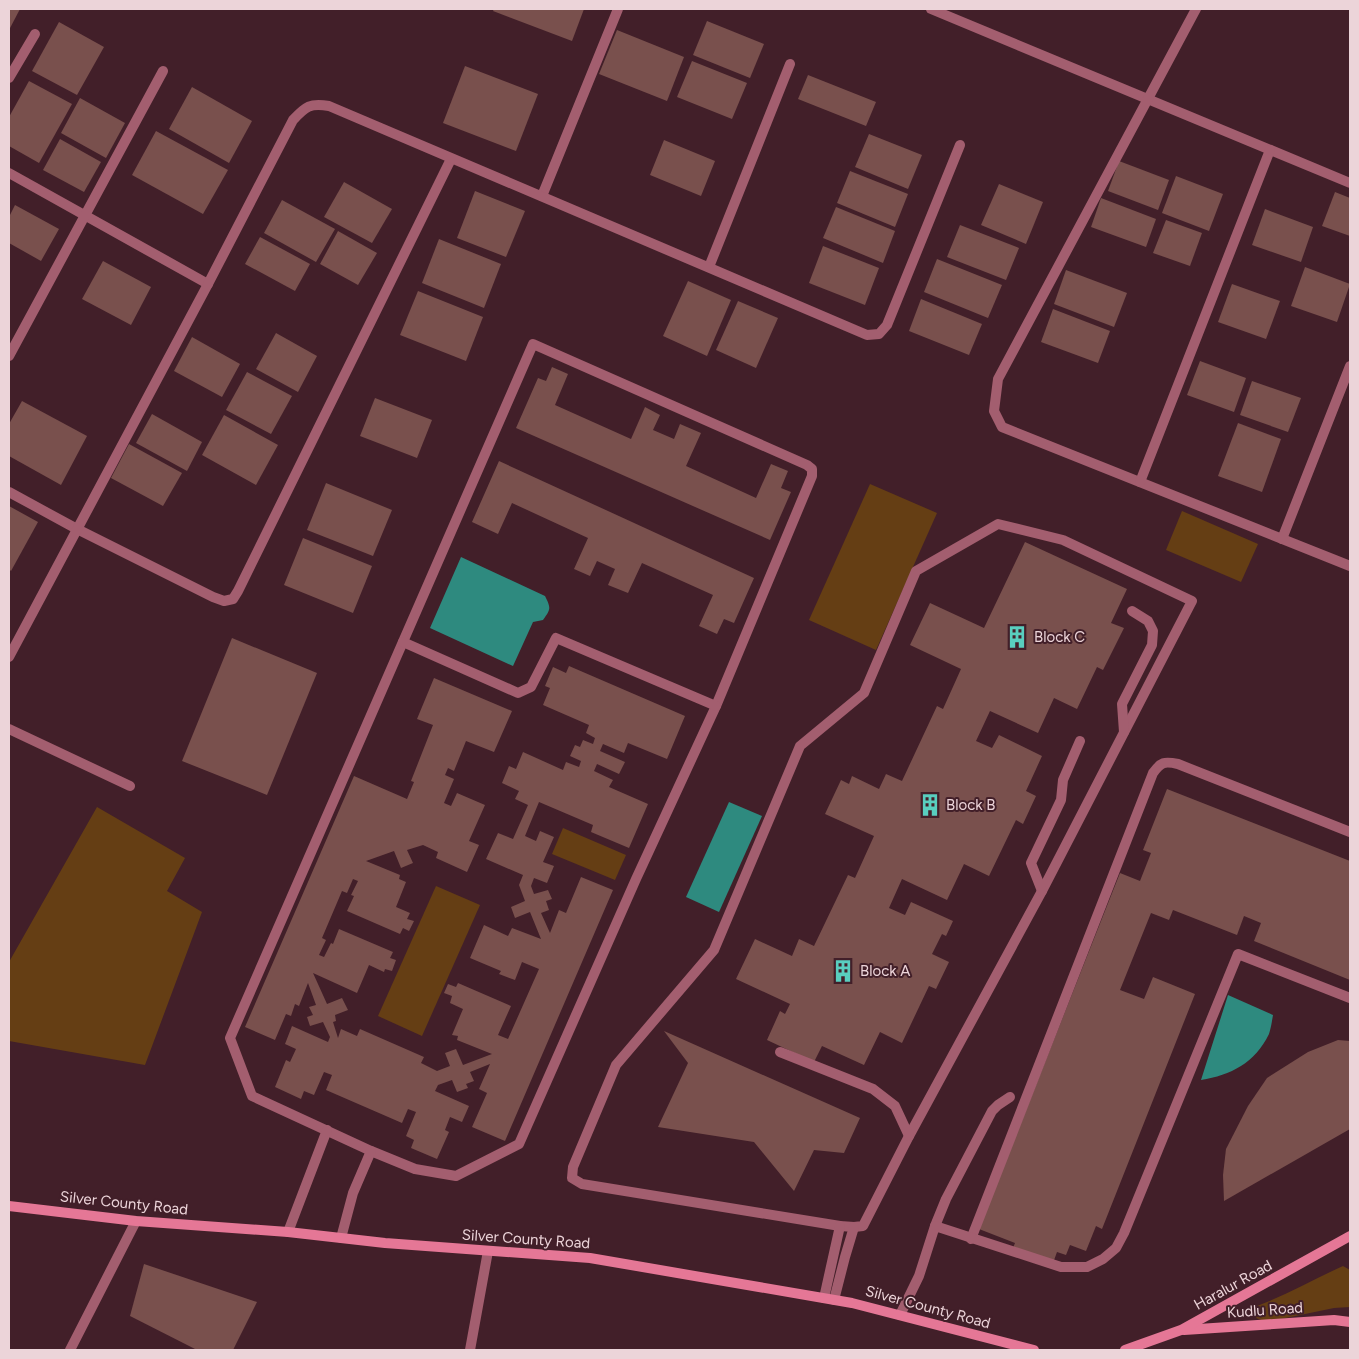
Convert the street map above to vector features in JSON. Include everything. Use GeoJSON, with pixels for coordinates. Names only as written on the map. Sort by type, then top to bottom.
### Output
{"type":"FeatureCollection","features":[{"type":"Feature","properties":{"kind":"street"},"geometry":{"type":"LineString","coordinates":[[542,196],[618,9]]}},
{"type":"Feature","properties":{"kind":"street"},"geometry":{"type":"LineString","coordinates":[[931,9],[1350,182]]}},
{"type":"Feature","properties":{"kind":"street"},"geometry":{"type":"LineString","coordinates":[[1196,9],[998,379],[994,411],[1002,427],[1350,566]]}},
{"type":"Feature","properties":{"kind":"street"},"geometry":{"type":"LineString","coordinates":[[9,78],[35,34]]}},
{"type":"Feature","properties":{"kind":"street"},"geometry":{"type":"LineString","coordinates":[[709,267],[790,64]]}},
{"type":"Feature","properties":{"kind":"street"},"geometry":{"type":"LineString","coordinates":[[9,356],[163,71]]}},
{"type":"Feature","properties":{"kind":"street"},"geometry":{"type":"LineString","coordinates":[[9,657],[208,284],[292,120],[304,108],[315,104],[329,106],[867,335],[880,334],[887,325],[960,145]]}},
{"type":"Feature","properties":{"kind":"street"},"geometry":{"type":"LineString","coordinates":[[1140,482],[1270,150]]}},
{"type":"Feature","properties":{"kind":"street"},"geometry":{"type":"LineString","coordinates":[[9,492],[213,598],[224,601],[233,599],[451,159]]}},
{"type":"Feature","properties":{"kind":"street"},"geometry":{"type":"LineString","coordinates":[[9,173],[208,284]]}},
{"type":"Feature","properties":{"kind":"street"},"geometry":{"type":"LineString","coordinates":[[533,344],[807,465],[812,469],[812,476],[716,706],[636,879],[519,1144],[456,1176],[416,1169],[252,1096],[230,1038],[402,642],[533,344]]}},
{"type":"Feature","properties":{"kind":"street"},"geometry":{"type":"LineString","coordinates":[[1282,539],[1350,366]]}},
{"type":"Feature","properties":{"kind":"street"},"geometry":{"type":"LineString","coordinates":[[998,524],[1063,540],[1192,601],[1124,733],[863,1226],[840,1226],[582,1184],[572,1178],[573,1167],[616,1065],[714,950],[800,746],[864,693],[916,571],[998,524]]}},
{"type":"Feature","properties":{"kind":"street"},"geometry":{"type":"LineString","coordinates":[[1124,733],[1122,704],[1152,645],[1153,631],[1148,621],[1132,611]]}},
{"type":"Feature","properties":{"kind":"street"},"geometry":{"type":"LineString","coordinates":[[402,642],[518,693],[531,687],[556,638],[716,706]]}},
{"type":"Feature","properties":{"kind":"street"},"geometry":{"type":"LineString","coordinates":[[9,729],[130,786]]}},
{"type":"Feature","properties":{"kind":"street"},"geometry":{"type":"LineString","coordinates":[[1042,891],[1031,864],[1061,800],[1064,780],[1080,741]]}},
{"type":"Feature","properties":{"kind":"street"},"geometry":{"type":"LineString","coordinates":[[971,1238],[1153,773],[1157,767],[1165,762],[1178,764],[1350,832]]}},
{"type":"Feature","properties":{"kind":"street"},"geometry":{"type":"LineString","coordinates":[[935,1226],[1061,1267],[1087,1267],[1103,1259],[1116,1248],[1128,1224],[1238,954],[1350,998]]}},
{"type":"Feature","properties":{"kind":"street"},"geometry":{"type":"LineString","coordinates":[[780,1052],[874,1089],[895,1106],[909,1136]]}},
{"type":"Feature","properties":{"kind":"street"},"geometry":{"type":"LineString","coordinates":[[900,1315],[919,1276],[935,1226],[946,1200],[992,1111],[1010,1097]]}},
{"type":"Feature","properties":{"kind":"street"},"geometry":{"type":"LineString","coordinates":[[288,1232],[327,1130]]}},
{"type":"Feature","properties":{"kind":"street"},"geometry":{"type":"LineString","coordinates":[[341,1238],[353,1192],[371,1150]]}},
{"type":"Feature","properties":{"kind":"street","name":"Silver County Road"},"geometry":{"type":"LineString","coordinates":[[9,1206],[136,1222],[288,1232],[385,1243],[590,1258],[829,1299],[900,1315],[1034,1350]]}},
{"type":"Feature","properties":{"kind":"street"},"geometry":{"type":"LineString","coordinates":[[70,1350],[136,1222]]}},
{"type":"Feature","properties":{"kind":"street"},"geometry":{"type":"LineString","coordinates":[[829,1299],[840,1226]]}},
{"type":"Feature","properties":{"kind":"street"},"geometry":{"type":"LineString","coordinates":[[829,1299],[854,1227]]}},
{"type":"Feature","properties":{"kind":"street","name":"Haralur Road"},"geometry":{"type":"LineString","coordinates":[[1125,1350],[1181,1330],[1350,1236]]}},
{"type":"Feature","properties":{"kind":"street"},"geometry":{"type":"LineString","coordinates":[[470,1350],[488,1251]]}},
{"type":"Feature","properties":{"kind":"street","name":"Kudlu Road"},"geometry":{"type":"LineString","coordinates":[[1181,1330],[1334,1320],[1350,1322]]}},
{"type":"Feature","properties":{"kind":"shaded area"},"geometry":{"type":"Polygon","coordinates":[[[870,484],[937,513],[876,650],[809,620],[870,484]]]}},
{"type":"Feature","properties":{"kind":"shaded area"},"geometry":{"type":"Polygon","coordinates":[[[1182,511],[1258,544],[1241,582],[1166,550],[1182,511]]]}},
{"type":"Feature","properties":{"kind":"shaded area"},"geometry":{"type":"Polygon","coordinates":[[[461,557],[545,596],[547,600],[549,606],[548,613],[543,620],[533,622],[513,666],[430,628],[461,557]]]}},
{"type":"Feature","properties":{"kind":"shaded area"},"geometry":{"type":"Polygon","coordinates":[[[729,802],[762,816],[719,912],[686,897],[729,802]]]}},
{"type":"Feature","properties":{"kind":"shaded area"},"geometry":{"type":"Polygon","coordinates":[[[97,807],[185,858],[167,891],[202,912],[145,1065],[9,1041],[9,962],[97,807]]]}},
{"type":"Feature","properties":{"kind":"shaded area"},"geometry":{"type":"Polygon","coordinates":[[[563,828],[626,855],[615,880],[552,854],[563,828]]]}},
{"type":"Feature","properties":{"kind":"shaded area"},"geometry":{"type":"Polygon","coordinates":[[[436,886],[480,905],[422,1036],[378,1016],[436,886]]]}},
{"type":"Feature","properties":{"kind":"shaded area"},"geometry":{"type":"Polygon","coordinates":[[[1228,995],[1273,1015],[1269,1034],[1257,1053],[1241,1066],[1222,1075],[1201,1080],[1228,995]]]}},
{"type":"Feature","properties":{"kind":"shaded area"},"geometry":{"type":"Polygon","coordinates":[[[1343,1266],[1350,1270],[1350,1307],[1334,1308],[1266,1322],[1256,1318],[1257,1306],[1343,1266]]]}},
{"type":"Feature","properties":{"kind":"building"},"geometry":{"type":"Polygon","coordinates":[[[9,9],[20,9],[9,30],[9,9]]]}},
{"type":"Feature","properties":{"kind":"building"},"geometry":{"type":"Polygon","coordinates":[[[494,9],[584,9],[572,41],[493,11],[494,9]]]}},
{"type":"Feature","properties":{"kind":"building"},"geometry":{"type":"Polygon","coordinates":[[[707,21],[764,44],[750,78],[693,55],[707,21]]]}},
{"type":"Feature","properties":{"kind":"building"},"geometry":{"type":"Polygon","coordinates":[[[59,22],[104,47],[77,95],[32,71],[59,22]]]}},
{"type":"Feature","properties":{"kind":"building"},"geometry":{"type":"Polygon","coordinates":[[[617,30],[684,57],[667,101],[599,74],[617,30]]]}},
{"type":"Feature","properties":{"kind":"building"},"geometry":{"type":"Polygon","coordinates":[[[692,61],[747,83],[732,119],[677,97],[692,61]]]}},
{"type":"Feature","properties":{"kind":"building"},"geometry":{"type":"Polygon","coordinates":[[[465,66],[538,94],[516,151],[443,123],[465,66]]]}},
{"type":"Feature","properties":{"kind":"building"},"geometry":{"type":"Polygon","coordinates":[[[808,75],[876,102],[866,126],[798,99],[808,75]]]}},
{"type":"Feature","properties":{"kind":"building"},"geometry":{"type":"Polygon","coordinates":[[[29,81],[72,104],[39,163],[9,146],[9,117],[29,81]]]}},
{"type":"Feature","properties":{"kind":"building"},"geometry":{"type":"Polygon","coordinates":[[[192,87],[252,121],[229,163],[169,129],[192,87]]]}},
{"type":"Feature","properties":{"kind":"building"},"geometry":{"type":"Polygon","coordinates":[[[80,98],[125,123],[106,158],[61,133],[80,98]]]}},
{"type":"Feature","properties":{"kind":"building"},"geometry":{"type":"Polygon","coordinates":[[[156,131],[228,170],[203,214],[132,175],[156,131]]]}},
{"type":"Feature","properties":{"kind":"building"},"geometry":{"type":"Polygon","coordinates":[[[869,134],[922,155],[908,189],[855,167],[869,134]]]}},
{"type":"Feature","properties":{"kind":"building"},"geometry":{"type":"Polygon","coordinates":[[[60,139],[101,162],[84,192],[43,170],[60,139]]]}},
{"type":"Feature","properties":{"kind":"building"},"geometry":{"type":"Polygon","coordinates":[[[664,140],[715,161],[701,196],[650,175],[664,140]]]}},
{"type":"Feature","properties":{"kind":"building"},"geometry":{"type":"Polygon","coordinates":[[[1119,161],[1169,180],[1158,210],[1108,191],[1119,161]]]}},
{"type":"Feature","properties":{"kind":"building"},"geometry":{"type":"Polygon","coordinates":[[[850,171],[908,194],[895,227],[837,203],[850,171]]]}},
{"type":"Feature","properties":{"kind":"building"},"geometry":{"type":"Polygon","coordinates":[[[1176,176],[1223,194],[1209,231],[1162,213],[1176,176]]]}},
{"type":"Feature","properties":{"kind":"building"},"geometry":{"type":"Polygon","coordinates":[[[344,182],[392,209],[372,243],[324,217],[344,182]]]}},
{"type":"Feature","properties":{"kind":"building"},"geometry":{"type":"Polygon","coordinates":[[[999,184],[1043,202],[1026,244],[981,225],[999,184]]]}},
{"type":"Feature","properties":{"kind":"building"},"geometry":{"type":"Polygon","coordinates":[[[475,191],[525,211],[506,257],[457,238],[475,191]]]}},
{"type":"Feature","properties":{"kind":"building"},"geometry":{"type":"Polygon","coordinates":[[[1335,192],[1350,198],[1350,236],[1322,226],[1335,192]]]}},
{"type":"Feature","properties":{"kind":"building"},"geometry":{"type":"Polygon","coordinates":[[[1101,198],[1156,219],[1146,247],[1091,227],[1101,198]]]}},
{"type":"Feature","properties":{"kind":"building"},"geometry":{"type":"Polygon","coordinates":[[[282,200],[335,229],[316,262],[264,233],[282,200]]]}},
{"type":"Feature","properties":{"kind":"building"},"geometry":{"type":"Polygon","coordinates":[[[15,205],[59,229],[41,261],[9,243],[9,217],[15,205]]]}},
{"type":"Feature","properties":{"kind":"building"},"geometry":{"type":"Polygon","coordinates":[[[836,207],[895,231],[883,263],[823,238],[836,207]]]}},
{"type":"Feature","properties":{"kind":"building"},"geometry":{"type":"Polygon","coordinates":[[[1265,209],[1313,227],[1301,262],[1252,245],[1265,209]]]}},
{"type":"Feature","properties":{"kind":"building"},"geometry":{"type":"Polygon","coordinates":[[[1166,220],[1202,233],[1190,266],[1153,253],[1166,220]]]}},
{"type":"Feature","properties":{"kind":"building"},"geometry":{"type":"Polygon","coordinates":[[[960,225],[1019,248],[1006,280],[947,257],[960,225]]]}},
{"type":"Feature","properties":{"kind":"building"},"geometry":{"type":"Polygon","coordinates":[[[338,231],[377,253],[358,285],[320,264],[338,231]]]}},
{"type":"Feature","properties":{"kind":"building"},"geometry":{"type":"Polygon","coordinates":[[[260,237],[310,264],[295,291],[245,264],[260,237]]]}},
{"type":"Feature","properties":{"kind":"building"},"geometry":{"type":"Polygon","coordinates":[[[439,239],[501,264],[484,308],[422,283],[439,239]]]}},
{"type":"Feature","properties":{"kind":"building"},"geometry":{"type":"Polygon","coordinates":[[[823,246],[879,268],[865,305],[809,283],[823,246]]]}},
{"type":"Feature","properties":{"kind":"building"},"geometry":{"type":"Polygon","coordinates":[[[937,259],[1002,285],[988,318],[924,292],[937,259]]]}},
{"type":"Feature","properties":{"kind":"building"},"geometry":{"type":"Polygon","coordinates":[[[103,261],[151,287],[131,325],[82,299],[103,261]]]}},
{"type":"Feature","properties":{"kind":"building"},"geometry":{"type":"Polygon","coordinates":[[[1305,267],[1350,284],[1337,322],[1291,306],[1305,267]]]}},
{"type":"Feature","properties":{"kind":"building"},"geometry":{"type":"Polygon","coordinates":[[[1066,270],[1127,293],[1114,327],[1054,304],[1066,270]]]}},
{"type":"Feature","properties":{"kind":"building"},"geometry":{"type":"Polygon","coordinates":[[[688,281],[731,300],[707,356],[663,336],[688,281]]]}},
{"type":"Feature","properties":{"kind":"building"},"geometry":{"type":"Polygon","coordinates":[[[1232,284],[1280,301],[1266,339],[1218,322],[1232,284]]]}},
{"type":"Feature","properties":{"kind":"building"},"geometry":{"type":"Polygon","coordinates":[[[418,291],[483,317],[466,361],[400,335],[418,291]]]}},
{"type":"Feature","properties":{"kind":"building"},"geometry":{"type":"Polygon","coordinates":[[[921,299],[982,324],[969,355],[909,331],[921,299]]]}},
{"type":"Feature","properties":{"kind":"building"},"geometry":{"type":"Polygon","coordinates":[[[738,301],[778,318],[756,368],[716,350],[738,301]]]}},
{"type":"Feature","properties":{"kind":"building"},"geometry":{"type":"Polygon","coordinates":[[[1053,309],[1110,331],[1098,363],[1041,342],[1053,309]]]}},
{"type":"Feature","properties":{"kind":"building"},"geometry":{"type":"Polygon","coordinates":[[[276,333],[317,356],[298,392],[256,369],[276,333]]]}},
{"type":"Feature","properties":{"kind":"building"},"geometry":{"type":"Polygon","coordinates":[[[192,337],[240,364],[222,397],[174,371],[192,337]]]}},
{"type":"Feature","properties":{"kind":"building"},"geometry":{"type":"Polygon","coordinates":[[[1200,361],[1246,378],[1234,412],[1187,395],[1200,361]]]}},
{"type":"Feature","properties":{"kind":"building"},"geometry":{"type":"Polygon","coordinates":[[[552,367],[568,374],[555,405],[631,439],[645,407],[660,415],[653,430],[674,439],[680,424],[701,433],[686,466],[756,498],[771,464],[788,471],[781,488],[791,492],[770,540],[516,428],[538,378],[546,381],[552,367]]]}},
{"type":"Feature","properties":{"kind":"building"},"geometry":{"type":"Polygon","coordinates":[[[247,372],[292,396],[271,434],[226,410],[247,372]]]}},
{"type":"Feature","properties":{"kind":"building"},"geometry":{"type":"Polygon","coordinates":[[[1252,381],[1301,398],[1288,432],[1240,415],[1252,381]]]}},
{"type":"Feature","properties":{"kind":"building"},"geometry":{"type":"Polygon","coordinates":[[[375,398],[432,420],[417,458],[360,436],[375,398]]]}},
{"type":"Feature","properties":{"kind":"building"},"geometry":{"type":"Polygon","coordinates":[[[22,401],[87,436],[61,485],[9,456],[9,424],[22,401]]]}},
{"type":"Feature","properties":{"kind":"building"},"geometry":{"type":"Polygon","coordinates":[[[152,414],[202,442],[187,471],[136,443],[152,414]]]}},
{"type":"Feature","properties":{"kind":"building"},"geometry":{"type":"Polygon","coordinates":[[[224,415],[278,445],[256,485],[202,455],[224,415]]]}},
{"type":"Feature","properties":{"kind":"building"},"geometry":{"type":"Polygon","coordinates":[[[1238,423],[1281,439],[1262,492],[1218,476],[1238,423]]]}},
{"type":"Feature","properties":{"kind":"building"},"geometry":{"type":"Polygon","coordinates":[[[129,444],[182,473],[163,506],[111,478],[129,444]]]}},
{"type":"Feature","properties":{"kind":"building"},"geometry":{"type":"Polygon","coordinates":[[[499,461],[754,578],[734,623],[724,619],[717,634],[699,626],[713,595],[642,563],[628,593],[608,585],[615,569],[597,561],[590,576],[574,569],[588,538],[512,503],[498,534],[472,522],[499,461]]]}},
{"type":"Feature","properties":{"kind":"building"},"geometry":{"type":"Polygon","coordinates":[[[326,483],[392,510],[373,556],[307,530],[326,483]]]}},
{"type":"Feature","properties":{"kind":"building"},"geometry":{"type":"Polygon","coordinates":[[[9,506],[38,522],[11,571],[9,569],[9,506]]]}},
{"type":"Feature","properties":{"kind":"building"},"geometry":{"type":"Polygon","coordinates":[[[303,538],[372,566],[353,613],[284,585],[303,538]]]}},
{"type":"Feature","properties":{"kind":"building"},"geometry":{"type":"Polygon","coordinates":[[[1025,542],[1127,589],[1111,623],[1124,628],[1103,670],[1097,667],[1077,709],[1054,698],[1038,733],[990,711],[976,741],[992,748],[999,735],[1042,756],[1026,791],[1036,796],[1023,824],[1016,820],[989,876],[964,864],[947,900],[902,879],[889,908],[905,915],[911,902],[953,921],[946,936],[942,934],[932,954],[949,962],[936,989],[929,986],[902,1043],[880,1032],[864,1065],[822,1046],[814,1062],[767,1040],[780,1011],[785,1014],[790,1004],[736,979],[755,939],[792,956],[799,939],[814,946],[848,875],[855,878],[874,836],[825,814],[841,780],[849,784],[852,776],[879,789],[886,774],[902,781],[937,706],[943,709],[961,669],[910,645],[930,603],[984,628],[1025,542]]]}},
{"type":"Feature","properties":{"kind":"building"},"geometry":{"type":"Polygon","coordinates":[[[232,638],[317,673],[267,795],[182,761],[232,638]]]}},
{"type":"Feature","properties":{"kind":"building"},"geometry":{"type":"Polygon","coordinates":[[[569,666],[685,716],[667,759],[628,743],[624,753],[603,744],[600,751],[625,762],[619,774],[597,764],[594,771],[613,780],[609,787],[648,804],[629,848],[591,832],[593,825],[539,802],[525,836],[536,841],[540,831],[554,837],[543,862],[554,866],[547,883],[534,878],[531,886],[534,894],[548,890],[552,899],[546,901],[549,910],[541,913],[550,933],[559,910],[566,913],[581,877],[613,890],[505,1141],[472,1127],[487,1093],[479,1089],[490,1064],[470,1072],[474,1081],[466,1084],[468,1088],[457,1092],[452,1080],[438,1085],[435,1091],[469,1106],[462,1122],[450,1117],[445,1130],[449,1132],[437,1159],[411,1148],[414,1140],[406,1136],[416,1112],[408,1109],[402,1123],[326,1090],[332,1075],[324,1072],[314,1095],[304,1091],[301,1099],[275,1087],[286,1060],[290,1062],[296,1049],[285,1044],[292,1026],[328,1042],[330,1037],[323,1022],[310,1026],[307,1017],[313,1015],[309,1007],[316,1005],[308,983],[299,1006],[295,1004],[291,1016],[286,1014],[275,1040],[245,1027],[354,776],[407,799],[414,782],[411,781],[433,725],[417,719],[434,678],[512,711],[494,752],[466,741],[454,771],[448,768],[445,775],[454,779],[444,803],[451,806],[457,793],[485,805],[469,841],[479,845],[467,872],[436,858],[438,852],[423,845],[407,850],[413,863],[401,868],[394,851],[366,861],[400,875],[399,879],[406,882],[396,907],[410,913],[407,919],[414,921],[409,931],[403,928],[400,934],[347,911],[354,896],[351,895],[358,881],[353,879],[347,893],[342,891],[322,938],[326,940],[319,955],[324,957],[331,943],[333,944],[339,929],[393,952],[390,958],[396,960],[392,971],[385,969],[384,972],[369,965],[357,993],[313,973],[327,1004],[342,998],[348,1010],[335,1015],[336,1021],[333,1022],[338,1038],[341,1029],[357,1036],[360,1029],[424,1057],[421,1063],[437,1071],[450,1066],[445,1053],[456,1049],[463,1065],[492,1054],[457,1040],[458,1036],[452,1035],[463,1009],[450,1003],[452,996],[444,993],[448,984],[456,987],[458,983],[511,1006],[498,1035],[508,1039],[539,969],[522,962],[515,980],[499,974],[501,971],[470,958],[484,925],[508,936],[512,928],[541,939],[530,912],[515,918],[511,907],[525,901],[519,885],[523,875],[486,859],[498,833],[513,839],[528,805],[515,799],[519,791],[502,783],[509,766],[516,769],[523,752],[563,770],[566,762],[579,767],[581,761],[570,756],[575,745],[580,747],[583,740],[593,744],[595,738],[586,733],[589,725],[543,705],[550,688],[545,686],[553,667],[566,673],[569,666]]]}},
{"type":"Feature","properties":{"kind":"building"},"geometry":{"type":"Polygon","coordinates":[[[1167,789],[1350,861],[1350,980],[1254,941],[1261,923],[1244,916],[1237,935],[1173,910],[1169,920],[1151,913],[1120,990],[1144,999],[1153,977],[1195,994],[1102,1229],[1096,1226],[1086,1251],[1070,1245],[1066,1255],[1057,1252],[1053,1263],[1013,1248],[1015,1243],[979,1229],[1120,873],[1140,881],[1151,853],[1143,850],[1167,789]]]}},
{"type":"Feature","properties":{"kind":"building"},"geometry":{"type":"Polygon","coordinates":[[[664,1031],[860,1118],[844,1153],[814,1150],[794,1191],[754,1142],[658,1127],[688,1063],[664,1031]]]}},
{"type":"Feature","properties":{"kind":"building"},"geometry":{"type":"Polygon","coordinates":[[[1338,1040],[1350,1041],[1350,1129],[1224,1201],[1223,1175],[1226,1149],[1248,1106],[1267,1078],[1308,1052],[1338,1040]]]}},
{"type":"Feature","properties":{"kind":"building"},"geometry":{"type":"Polygon","coordinates":[[[144,1264],[257,1302],[233,1350],[197,1350],[130,1316],[144,1264]]]}},
{"type":"Feature","properties":{"kind":"place","name":"Block C"},"geometry":{"type":"Point","coordinates":[1017,637]}},
{"type":"Feature","properties":{"kind":"place","name":"Block B"},"geometry":{"type":"Point","coordinates":[930,805]}},
{"type":"Feature","properties":{"kind":"place","name":"Block A"},"geometry":{"type":"Point","coordinates":[843,971]}}]}
